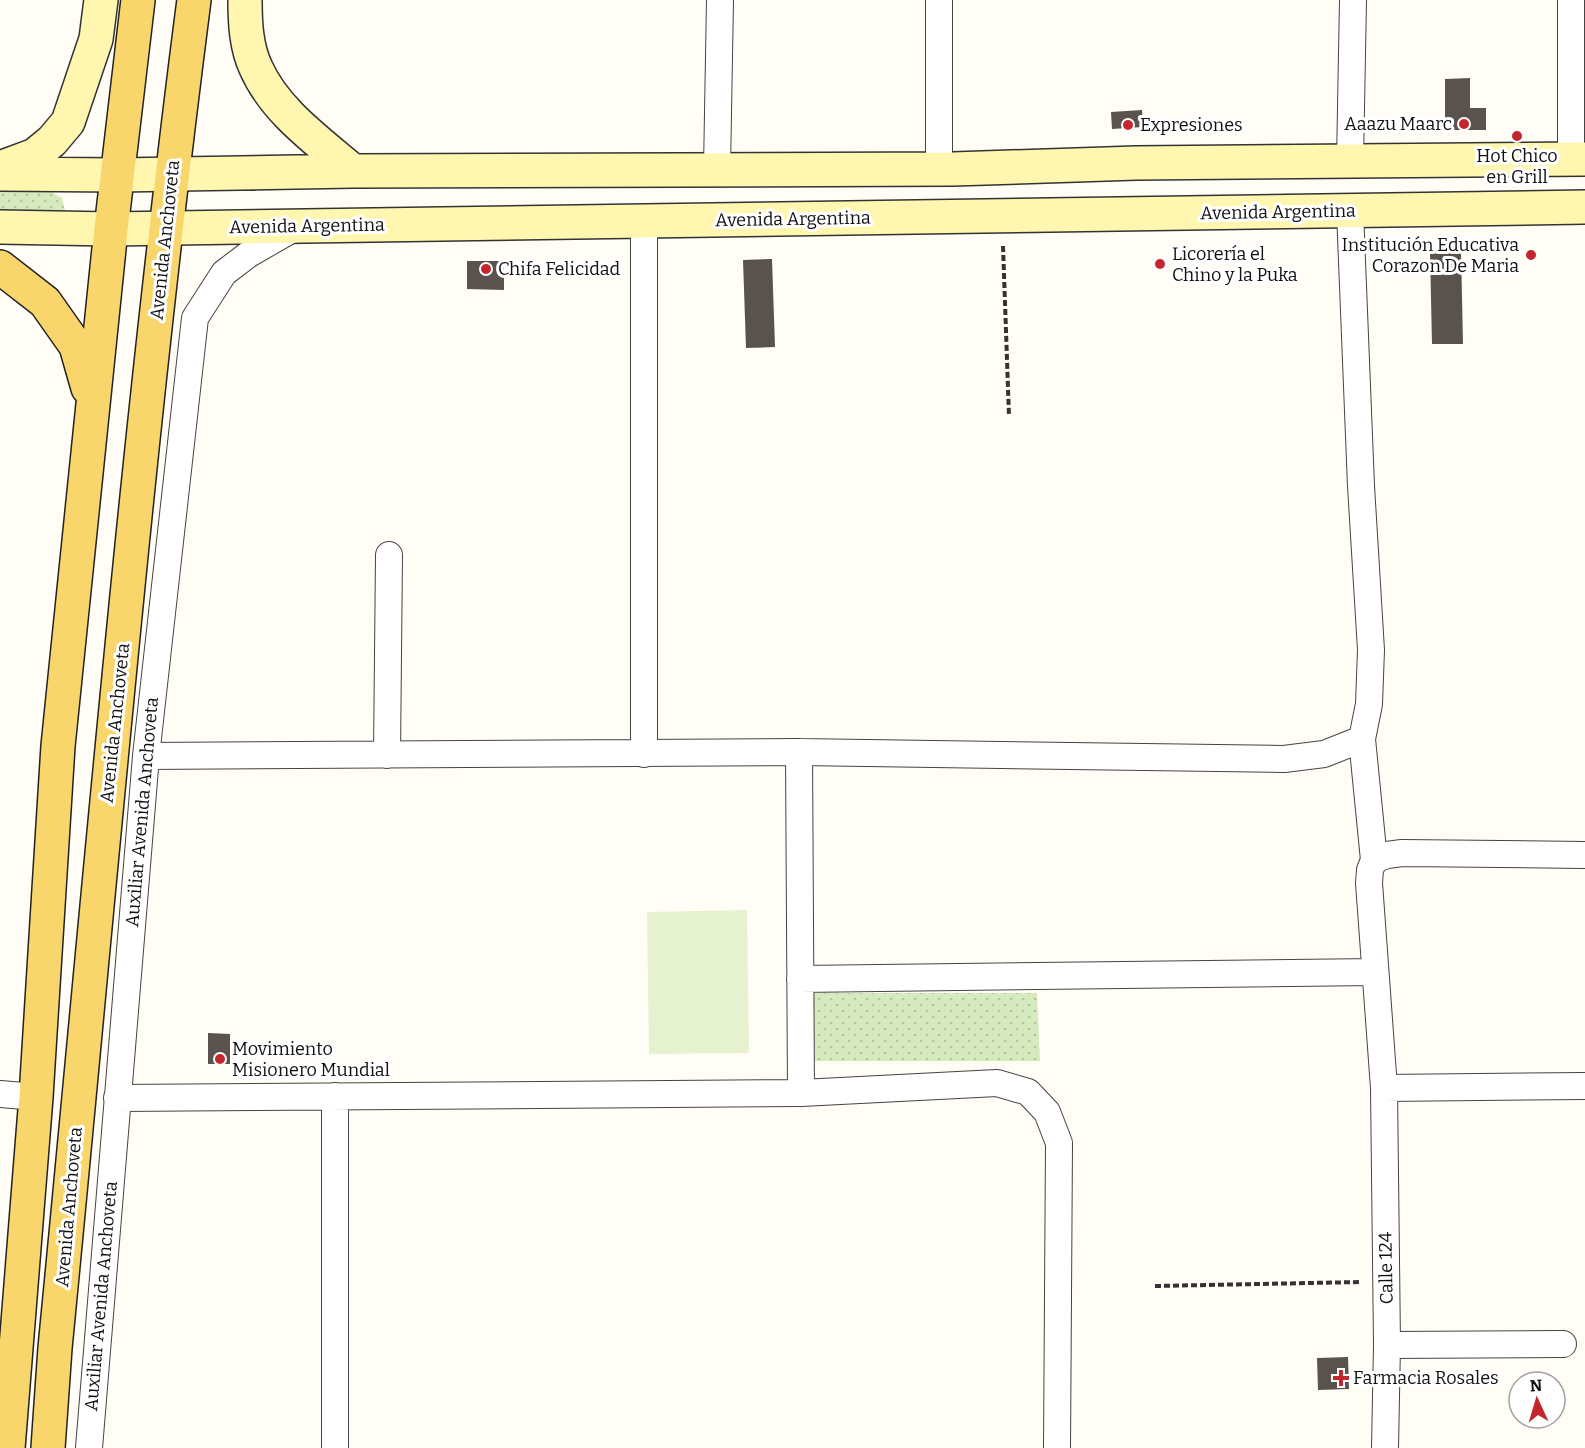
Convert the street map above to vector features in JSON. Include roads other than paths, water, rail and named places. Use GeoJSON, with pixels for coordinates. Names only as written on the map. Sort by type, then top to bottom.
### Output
{"type":"FeatureCollection","features":[{"type":"Feature","properties":{"kind":"main road"},"geometry":{"type":"LineString","coordinates":[[0,168],[35,155],[69,122],[96,39],[101,0]]}},
{"type":"Feature","properties":{"kind":"main road"},"geometry":{"type":"LineString","coordinates":[[8,1448],[36,1097],[58,746],[111,229],[138,0]]}},
{"type":"Feature","properties":{"kind":"main road","name":"Avenida Anchoveta"},"geometry":{"type":"LineString","coordinates":[[48,1448],[55,1348],[113,744],[166,228],[194,0]]}},
{"type":"Feature","properties":{"kind":"main road"},"geometry":{"type":"LineString","coordinates":[[244,0],[245,29],[255,68],[279,105],[353,171]]}},
{"type":"Feature","properties":{"kind":"main road"},"geometry":{"type":"LineString","coordinates":[[0,174],[172,175],[353,171],[939,168],[1136,163],[1578,159]]}},
{"type":"Feature","properties":{"kind":"main road"},"geometry":{"type":"LineString","coordinates":[[1136,163],[1137,214]]}},
{"type":"Feature","properties":{"kind":"main road","name":"Avenida Argentina"},"geometry":{"type":"LineString","coordinates":[[0,226],[111,229],[1585,207]]}},
{"type":"Feature","properties":{"kind":"main road"},"geometry":{"type":"LineString","coordinates":[[0,267],[45,302],[76,346],[93,404]]}},
{"type":"Feature","properties":{"kind":"street"},"geometry":{"type":"LineString","coordinates":[[717,169],[720,0]]}},
{"type":"Feature","properties":{"kind":"street"},"geometry":{"type":"LineString","coordinates":[[939,0],[939,168]]}},
{"type":"Feature","properties":{"kind":"street"},"geometry":{"type":"LineString","coordinates":[[1350,162],[1353,0]]}},
{"type":"Feature","properties":{"kind":"street"},"geometry":{"type":"LineString","coordinates":[[1571,0],[1578,159]]}},
{"type":"Feature","properties":{"kind":"street","name":"Calle 124"},"geometry":{"type":"LineString","coordinates":[[1350,211],[1361,486],[1371,650],[1369,704],[1362,739],[1374,860],[1369,882],[1384,1088],[1387,1345],[1385,1448]]}},
{"type":"Feature","properties":{"kind":"street"},"geometry":{"type":"LineString","coordinates":[[644,222],[644,754]]}},
{"type":"Feature","properties":{"kind":"street","name":"Auxiliar Avenida Anchoveta"},"geometry":{"type":"LineString","coordinates":[[89,1448],[146,756],[195,318],[224,273],[249,254],[298,226]]}},
{"type":"Feature","properties":{"kind":"street"},"geometry":{"type":"LineString","coordinates":[[387,755],[389,555]]}},
{"type":"Feature","properties":{"kind":"street"},"geometry":{"type":"LineString","coordinates":[[146,756],[798,752],[1284,759],[1324,754],[1362,739]]}},
{"type":"Feature","properties":{"kind":"street"},"geometry":{"type":"LineString","coordinates":[[798,752],[801,1093]]}},
{"type":"Feature","properties":{"kind":"street"},"geometry":{"type":"LineString","coordinates":[[1374,860],[1402,853],[1585,855]]}},
{"type":"Feature","properties":{"kind":"street"},"geometry":{"type":"LineString","coordinates":[[800,979],[1375,972]]}},
{"type":"Feature","properties":{"kind":"street"},"geometry":{"type":"LineString","coordinates":[[117,1098],[801,1093],[997,1083],[1028,1092],[1047,1112],[1059,1143],[1058,1448]]}},
{"type":"Feature","properties":{"kind":"street"},"geometry":{"type":"LineString","coordinates":[[1384,1088],[1585,1086]]}},
{"type":"Feature","properties":{"kind":"street"},"geometry":{"type":"LineString","coordinates":[[0,1094],[36,1097]]}},
{"type":"Feature","properties":{"kind":"street"},"geometry":{"type":"LineString","coordinates":[[335,1096],[335,1448]]}},
{"type":"Feature","properties":{"kind":"street"},"geometry":{"type":"LineString","coordinates":[[1387,1345],[1563,1344]]}},
{"type":"Feature","properties":{"kind":"place","name":"Aaazu Maarc"},"geometry":{"type":"Point","coordinates":[1464,124]}},
{"type":"Feature","properties":{"kind":"place","name":"Expresiones"},"geometry":{"type":"Point","coordinates":[1128,125]}},
{"type":"Feature","properties":{"kind":"place","name":"Hot Chico en Grill"},"geometry":{"type":"Point","coordinates":[1517,136]}},
{"type":"Feature","properties":{"kind":"place","name":"Institución Educativa Corazon De Maria"},"geometry":{"type":"Point","coordinates":[1531,255]}},
{"type":"Feature","properties":{"kind":"place","name":"Licorería el Chino y la Puka"},"geometry":{"type":"Point","coordinates":[1160,264]}},
{"type":"Feature","properties":{"kind":"place","name":"Chifa Felicidad"},"geometry":{"type":"Point","coordinates":[486,269]}},
{"type":"Feature","properties":{"kind":"place","name":"Movimiento Misionero Mundial"},"geometry":{"type":"Point","coordinates":[220,1059]}},
{"type":"Feature","properties":{"kind":"place","name":"Farmacia Rosales"},"geometry":{"type":"Point","coordinates":[1341,1378]}}]}
